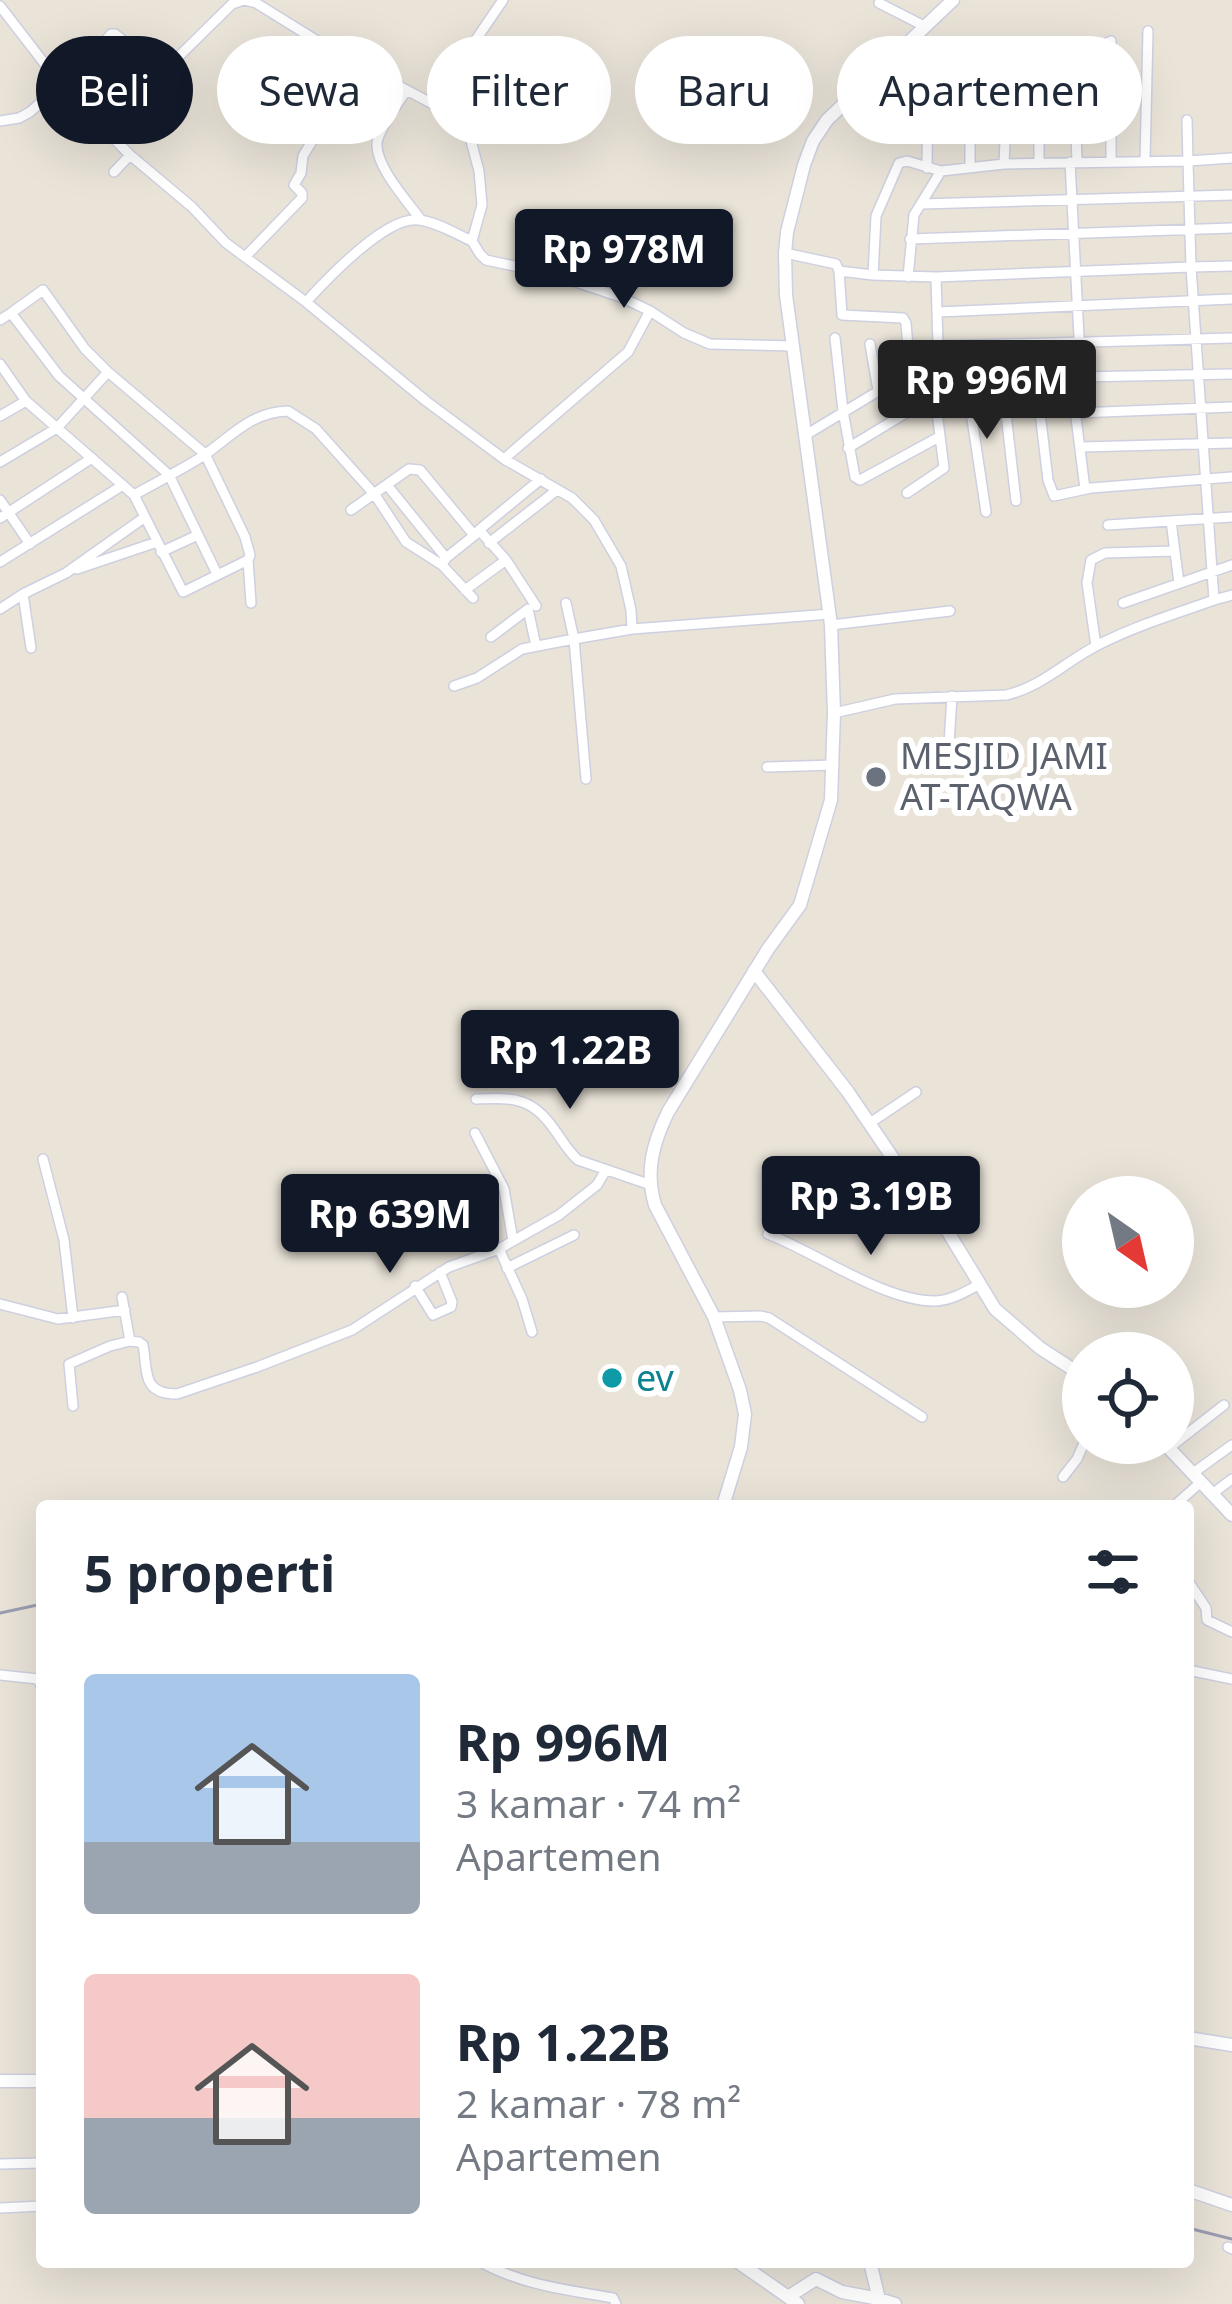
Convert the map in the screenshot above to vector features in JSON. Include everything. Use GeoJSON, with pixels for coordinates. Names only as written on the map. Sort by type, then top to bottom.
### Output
{"type":"FeatureCollection","features":[{"type":"Feature","properties":{"kind":"street"},"geometry":{"type":"LineString","coordinates":[[478,36],[503,0]]}},
{"type":"Feature","properties":{"kind":"street"},"geometry":{"type":"LineString","coordinates":[[725,1500],[741,1447],[745,1414],[714,1317],[662,1218],[651,1185],[652,1150],[668,1112],[754,970],[794,915],[830,809],[834,765],[831,619],[784,253],[803,165],[819,130],[953,0]]}},
{"type":"Feature","properties":{"kind":"street"},"geometry":{"type":"LineString","coordinates":[[193,42],[232,4],[256,3],[427,102]]}},
{"type":"Feature","properties":{"kind":"street"},"geometry":{"type":"LineString","coordinates":[[879,3],[926,27]]}},
{"type":"Feature","properties":{"kind":"street"},"geometry":{"type":"LineString","coordinates":[[0,6],[36,53]]}},
{"type":"Feature","properties":{"kind":"street"},"geometry":{"type":"LineString","coordinates":[[1145,160],[1148,31]]}},
{"type":"Feature","properties":{"kind":"street"},"geometry":{"type":"LineString","coordinates":[[1039,163],[1039,70],[1111,40],[1111,160]]}},
{"type":"Feature","properties":{"kind":"street"},"geometry":{"type":"LineString","coordinates":[[406,91],[376,142],[385,170],[422,220]]}},
{"type":"Feature","properties":{"kind":"street"},"geometry":{"type":"LineString","coordinates":[[0,121],[19,118],[36,107]]}},
{"type":"Feature","properties":{"kind":"street"},"geometry":{"type":"LineString","coordinates":[[1187,119],[1197,374],[1214,600]]}},
{"type":"Feature","properties":{"kind":"street"},"geometry":{"type":"LineString","coordinates":[[119,144],[193,207],[226,244],[504,459],[572,498],[612,545],[627,586],[632,628]]}},
{"type":"Feature","properties":{"kind":"street"},"geometry":{"type":"LineString","coordinates":[[245,257],[302,198],[294,185],[310,144]]}},
{"type":"Feature","properties":{"kind":"street"},"geometry":{"type":"LineString","coordinates":[[472,144],[482,187],[472,241]]}},
{"type":"Feature","properties":{"kind":"street"},"geometry":{"type":"LineString","coordinates":[[927,144],[927,168]]}},
{"type":"Feature","properties":{"kind":"street"},"geometry":{"type":"LineString","coordinates":[[970,144],[970,166]]}},
{"type":"Feature","properties":{"kind":"street"},"geometry":{"type":"LineString","coordinates":[[1004,164],[1005,144]]}},
{"type":"Feature","properties":{"kind":"street"},"geometry":{"type":"LineString","coordinates":[[1074,144],[1070,200],[1079,344],[1076,413],[1085,489]]}},
{"type":"Feature","properties":{"kind":"street"},"geometry":{"type":"LineString","coordinates":[[114,172],[130,155]]}},
{"type":"Feature","properties":{"kind":"street"},"geometry":{"type":"LineString","coordinates":[[874,275],[876,216],[896,166],[907,161],[941,171],[1004,164],[1232,158]]}},
{"type":"Feature","properties":{"kind":"street"},"geometry":{"type":"LineString","coordinates":[[908,277],[914,214],[941,171]]}},
{"type":"Feature","properties":{"kind":"street"},"geometry":{"type":"LineString","coordinates":[[921,204],[1232,195]]}},
{"type":"Feature","properties":{"kind":"street"},"geometry":{"type":"LineString","coordinates":[[306,302],[393,226],[422,220],[472,241],[487,260],[553,274],[621,297],[710,344],[793,346]]}},
{"type":"Feature","properties":{"kind":"street"},"geometry":{"type":"LineString","coordinates":[[910,239],[1232,229]]}},
{"type":"Feature","properties":{"kind":"street"},"geometry":{"type":"LineString","coordinates":[[784,253],[833,262],[839,271],[842,315],[900,316],[910,372]]}},
{"type":"Feature","properties":{"kind":"street"},"geometry":{"type":"LineString","coordinates":[[839,271],[936,278],[1232,266]]}},
{"type":"Feature","properties":{"kind":"street"},"geometry":{"type":"LineString","coordinates":[[907,493],[944,468],[932,363],[938,346],[936,278]]}},
{"type":"Feature","properties":{"kind":"street"},"geometry":{"type":"LineString","coordinates":[[0,320],[43,290],[85,349],[205,454],[250,548],[250,603]]}},
{"type":"Feature","properties":{"kind":"street"},"geometry":{"type":"LineString","coordinates":[[938,312],[1232,299]]}},
{"type":"Feature","properties":{"kind":"street"},"geometry":{"type":"LineString","coordinates":[[504,459],[628,352],[650,311]]}},
{"type":"Feature","properties":{"kind":"street"},"geometry":{"type":"LineString","coordinates":[[11,313],[59,376],[169,476],[217,574]]}},
{"type":"Feature","properties":{"kind":"street"},"geometry":{"type":"LineString","coordinates":[[835,338],[853,475],[860,480],[939,437]]}},
{"type":"Feature","properties":{"kind":"street"},"geometry":{"type":"LineString","coordinates":[[938,346],[1232,338]]}},
{"type":"Feature","properties":{"kind":"street"},"geometry":{"type":"LineString","coordinates":[[870,344],[878,390]]}},
{"type":"Feature","properties":{"kind":"street"},"geometry":{"type":"LineString","coordinates":[[804,436],[932,363]]}},
{"type":"Feature","properties":{"kind":"street"},"geometry":{"type":"LineString","coordinates":[[2,370],[26,401],[134,495],[183,592],[248,560]]}},
{"type":"Feature","properties":{"kind":"street"},"geometry":{"type":"LineString","coordinates":[[0,462],[57,428],[108,372]]}},
{"type":"Feature","properties":{"kind":"street"},"geometry":{"type":"LineString","coordinates":[[933,380],[1232,374]]}},
{"type":"Feature","properties":{"kind":"street"},"geometry":{"type":"LineString","coordinates":[[1002,379],[1016,501]]}},
{"type":"Feature","properties":{"kind":"street"},"geometry":{"type":"LineString","coordinates":[[1036,379],[1056,497],[1085,489],[1232,477]]}},
{"type":"Feature","properties":{"kind":"street"},"geometry":{"type":"LineString","coordinates":[[966,380],[986,512]]}},
{"type":"Feature","properties":{"kind":"street"},"geometry":{"type":"LineString","coordinates":[[848,448],[934,396]]}},
{"type":"Feature","properties":{"kind":"street"},"geometry":{"type":"LineString","coordinates":[[0,416],[26,401]]}},
{"type":"Feature","properties":{"kind":"street"},"geometry":{"type":"LineString","coordinates":[[1076,413],[1232,406]]}},
{"type":"Feature","properties":{"kind":"street"},"geometry":{"type":"LineString","coordinates":[[134,495],[258,416],[289,411],[316,429],[375,495],[406,542],[444,562]]}},
{"type":"Feature","properties":{"kind":"street"},"geometry":{"type":"LineString","coordinates":[[1081,447],[1232,442]]}},
{"type":"Feature","properties":{"kind":"street"},"geometry":{"type":"LineString","coordinates":[[4,515],[92,458]]}},
{"type":"Feature","properties":{"kind":"street"},"geometry":{"type":"LineString","coordinates":[[351,510],[409,469],[420,470],[506,560],[536,606]]}},
{"type":"Feature","properties":{"kind":"street"},"geometry":{"type":"LineString","coordinates":[[444,562],[541,479]]}},
{"type":"Feature","properties":{"kind":"street"},"geometry":{"type":"LineString","coordinates":[[387,484],[469,594],[506,560]]}},
{"type":"Feature","properties":{"kind":"street"},"geometry":{"type":"LineString","coordinates":[[0,562],[123,485]]}},
{"type":"Feature","properties":{"kind":"street"},"geometry":{"type":"LineString","coordinates":[[488,543],[557,490]]}},
{"type":"Feature","properties":{"kind":"street"},"geometry":{"type":"LineString","coordinates":[[0,500],[4,515],[30,544]]}},
{"type":"Feature","properties":{"kind":"street"},"geometry":{"type":"LineString","coordinates":[[1108,525],[1232,517]]}},
{"type":"Feature","properties":{"kind":"street"},"geometry":{"type":"LineString","coordinates":[[0,609],[66,573],[145,518]]}},
{"type":"Feature","properties":{"kind":"street"},"geometry":{"type":"LineString","coordinates":[[1172,521],[1179,583]]}},
{"type":"Feature","properties":{"kind":"street"},"geometry":{"type":"LineString","coordinates":[[66,573],[197,535]]}},
{"type":"Feature","properties":{"kind":"street"},"geometry":{"type":"LineString","coordinates":[[1096,646],[1087,584],[1091,560],[1105,553],[1175,551]]}},
{"type":"Feature","properties":{"kind":"street"},"geometry":{"type":"LineString","coordinates":[[1124,602],[1232,565]]}},
{"type":"Feature","properties":{"kind":"street"},"geometry":{"type":"LineString","coordinates":[[23,594],[31,648]]}},
{"type":"Feature","properties":{"kind":"street"},"geometry":{"type":"LineString","coordinates":[[834,713],[896,699],[1022,692],[1096,646],[1232,595]]}},
{"type":"Feature","properties":{"kind":"street"},"geometry":{"type":"LineString","coordinates":[[566,603],[574,639],[586,779]]}},
{"type":"Feature","properties":{"kind":"street"},"geometry":{"type":"LineString","coordinates":[[491,637],[528,609],[536,646]]}},
{"type":"Feature","properties":{"kind":"street"},"geometry":{"type":"LineString","coordinates":[[454,686],[522,650],[632,628],[950,611]]}},
{"type":"Feature","properties":{"kind":"street"},"geometry":{"type":"LineString","coordinates":[[948,760],[952,696]]}},
{"type":"Feature","properties":{"kind":"street"},"geometry":{"type":"LineString","coordinates":[[767,767],[834,765]]}},
{"type":"Feature","properties":{"kind":"street"},"geometry":{"type":"LineString","coordinates":[[754,970],[945,1227],[994,1309],[1062,1362]]}},
{"type":"Feature","properties":{"kind":"street"},"geometry":{"type":"LineString","coordinates":[[870,1124],[916,1092]]}},
{"type":"Feature","properties":{"kind":"street"},"geometry":{"type":"LineString","coordinates":[[476,1099],[527,1102],[548,1120],[574,1158],[651,1185]]}},
{"type":"Feature","properties":{"kind":"street"},"geometry":{"type":"LineString","coordinates":[[476,1132],[504,1189],[512,1241]]}},
{"type":"Feature","properties":{"kind":"street"},"geometry":{"type":"LineString","coordinates":[[44,1159],[64,1240],[73,1318]]}},
{"type":"Feature","properties":{"kind":"street"},"geometry":{"type":"LineString","coordinates":[[73,1406],[69,1364],[110,1346],[139,1342],[154,1389],[177,1394],[352,1330],[440,1272],[499,1249],[574,1203],[597,1185],[606,1170]]}},
{"type":"Feature","properties":{"kind":"street"},"geometry":{"type":"LineString","coordinates":[[768,1234],[904,1296],[942,1300],[980,1284]]}},
{"type":"Feature","properties":{"kind":"street"},"geometry":{"type":"LineString","coordinates":[[507,1268],[574,1235]]}},
{"type":"Feature","properties":{"kind":"street"},"geometry":{"type":"LineString","coordinates":[[499,1249],[532,1332]]}},
{"type":"Feature","properties":{"kind":"street"},"geometry":{"type":"LineString","coordinates":[[416,1286],[433,1316],[451,1307],[440,1272]]}},
{"type":"Feature","properties":{"kind":"street"},"geometry":{"type":"LineString","coordinates":[[122,1297],[130,1341]]}},
{"type":"Feature","properties":{"kind":"street"},"geometry":{"type":"LineString","coordinates":[[0,1304],[58,1318],[125,1310]]}},
{"type":"Feature","properties":{"kind":"street"},"geometry":{"type":"LineString","coordinates":[[714,1317],[769,1318],[922,1417]]}},
{"type":"Feature","properties":{"kind":"street"},"geometry":{"type":"LineString","coordinates":[[1194,1427],[1224,1405]]}},
{"type":"Feature","properties":{"kind":"street"},"geometry":{"type":"LineString","coordinates":[[1179,1500],[1232,1445]]}},
{"type":"Feature","properties":{"kind":"street"},"geometry":{"type":"LineString","coordinates":[[1063,1477],[1073,1464]]}},
{"type":"Feature","properties":{"kind":"street"},"geometry":{"type":"LineString","coordinates":[[1184,1464],[1232,1515]]}},
{"type":"Feature","properties":{"kind":"street"},"geometry":{"type":"LineString","coordinates":[[1212,1494],[1232,1479]]}},
{"type":"Feature","properties":{"kind":"street"},"geometry":{"type":"LineString","coordinates":[[1194,1590],[1206,1608],[1207,1620],[1232,1632]]}},
{"type":"Feature","properties":{"kind":"street"},"geometry":{"type":"LineString","coordinates":[[1194,1671],[1232,1679]]}},
{"type":"Feature","properties":{"kind":"street"},"geometry":{"type":"LineString","coordinates":[[0,1675],[36,1679]]}},
{"type":"Feature","properties":{"kind":"street"},"geometry":{"type":"LineString","coordinates":[[1194,2039],[1232,2045]]}},
{"type":"Feature","properties":{"kind":"street"},"geometry":{"type":"LineString","coordinates":[[0,2081],[36,2081]]}},
{"type":"Feature","properties":{"kind":"street"},"geometry":{"type":"LineString","coordinates":[[0,2164],[36,2163]]}},
{"type":"Feature","properties":{"kind":"street"},"geometry":{"type":"LineString","coordinates":[[1194,2192],[1232,2205]]}},
{"type":"Feature","properties":{"kind":"street"},"geometry":{"type":"LineString","coordinates":[[0,2208],[36,2206]]}},
{"type":"Feature","properties":{"kind":"street"},"geometry":{"type":"LineString","coordinates":[[492,2268],[551,2288],[610,2297],[616,2304]]}},
{"type":"Feature","properties":{"kind":"street"},"geometry":{"type":"LineString","coordinates":[[746,2268],[793,2301],[816,2279],[842,2292],[895,2304]]}},
{"type":"Feature","properties":{"kind":"street"},"geometry":{"type":"LineString","coordinates":[[871,2268],[879,2299]]}},
{"type":"Feature","properties":{"kind":"railway"},"geometry":{"type":"LineString","coordinates":[[0,1613],[36,1605]]}},
{"type":"Feature","properties":{"kind":"railway"},"geometry":{"type":"LineString","coordinates":[[1194,2230],[1232,2239]]}},
{"type":"Feature","properties":{"kind":"place","name":"MESJID JAMI AT-TAQWA"},"geometry":{"type":"Point","coordinates":[876,777]}},
{"type":"Feature","properties":{"kind":"place","name":"ev"},"geometry":{"type":"Point","coordinates":[612,1378]}}]}
